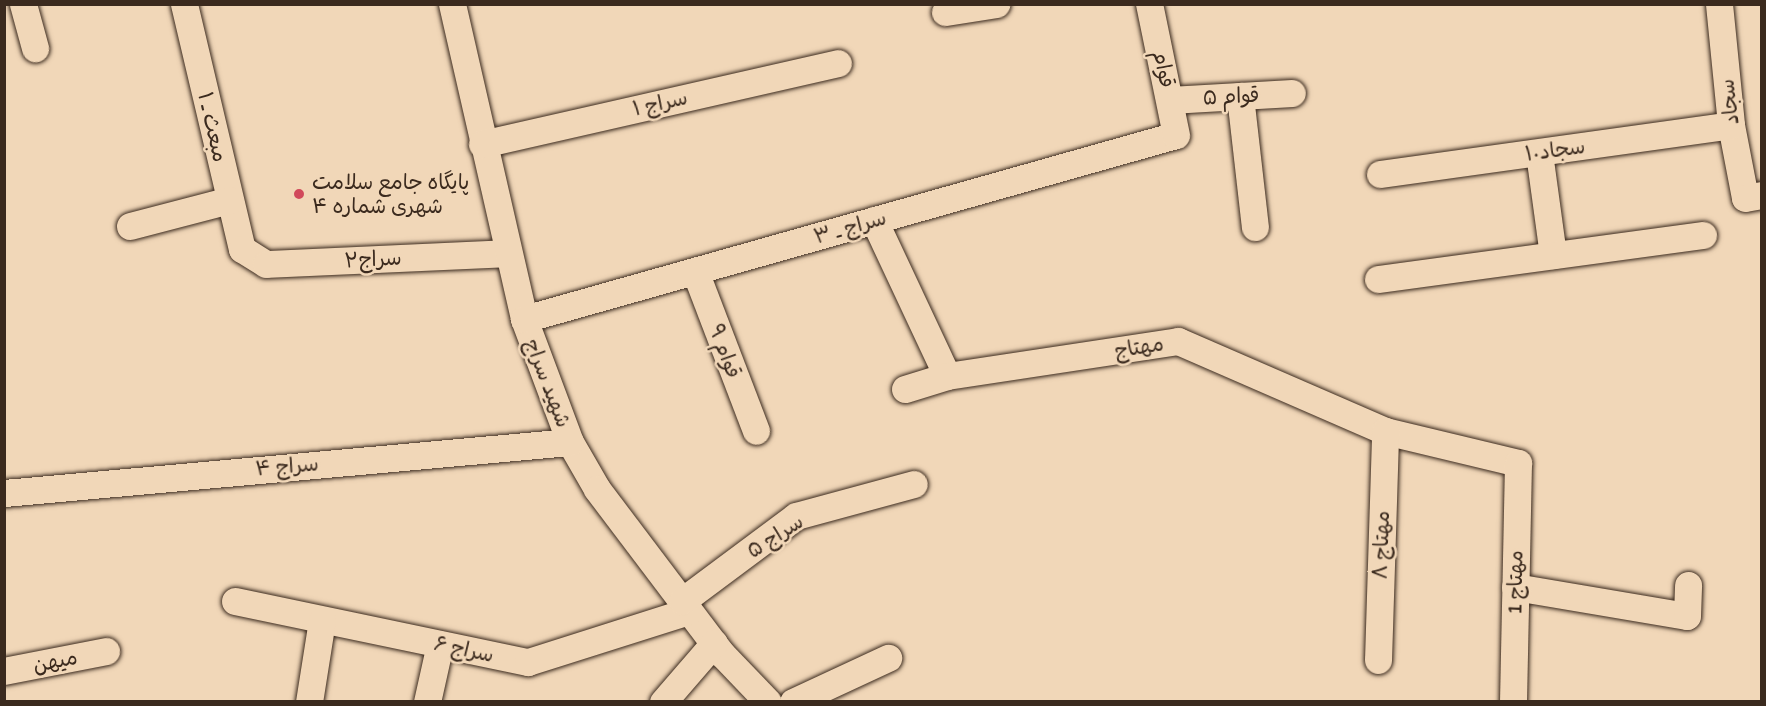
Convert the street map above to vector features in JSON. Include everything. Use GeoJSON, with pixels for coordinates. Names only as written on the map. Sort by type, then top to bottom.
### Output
{"type":"FeatureCollection","features":[{"type":"Feature","properties":{"kind":"street"},"geometry":{"type":"LineString","coordinates":[[23,4],[35,48]]}},
{"type":"Feature","properties":{"kind":"street","name":"مبعث ـ ۱"},"geometry":{"type":"LineString","coordinates":[[184,4],[242,249]]}},
{"type":"Feature","properties":{"kind":"street","name":"شهید سراج"},"geometry":{"type":"LineString","coordinates":[[452,4],[482,144],[524,319],[570,442],[597,489],[686,606],[714,642],[768,702]]}},
{"type":"Feature","properties":{"kind":"street"},"geometry":{"type":"LineString","coordinates":[[945,12],[996,4]]}},
{"type":"Feature","properties":{"kind":"street","name":"قوام"},"geometry":{"type":"LineString","coordinates":[[1149,4],[1176,135]]}},
{"type":"Feature","properties":{"kind":"street","name":"سجاد"},"geometry":{"type":"LineString","coordinates":[[1719,4],[1731,125],[1753,196]]}},
{"type":"Feature","properties":{"kind":"street","name":"سراج ۱"},"geometry":{"type":"LineString","coordinates":[[482,144],[838,63]]}},
{"type":"Feature","properties":{"kind":"street","name":"قوام ۵"},"geometry":{"type":"LineString","coordinates":[[1170,100],[1292,93]]}},
{"type":"Feature","properties":{"kind":"street"},"geometry":{"type":"LineString","coordinates":[[1240,96],[1256,227]]}},
{"type":"Feature","properties":{"kind":"street","name":"سجاد۱۰"},"geometry":{"type":"LineString","coordinates":[[1380,174],[1731,125]]}},
{"type":"Feature","properties":{"kind":"street","name":"سراج ـ ۳"},"geometry":{"type":"LineString","coordinates":[[524,319],[1176,135]]}},
{"type":"Feature","properties":{"kind":"street"},"geometry":{"type":"LineString","coordinates":[[1539,153],[1553,255]]}},
{"type":"Feature","properties":{"kind":"street"},"geometry":{"type":"LineString","coordinates":[[130,226],[230,200]]}},
{"type":"Feature","properties":{"kind":"street"},"geometry":{"type":"LineString","coordinates":[[874,220],[947,376]]}},
{"type":"Feature","properties":{"kind":"street"},"geometry":{"type":"LineString","coordinates":[[1378,279],[1703,235]]}},
{"type":"Feature","properties":{"kind":"street","name":"سراج۲"},"geometry":{"type":"LineString","coordinates":[[242,249],[266,264],[508,253]]}},
{"type":"Feature","properties":{"kind":"street","name":"قوام ۹"},"geometry":{"type":"LineString","coordinates":[[695,271],[756,431]]}},
{"type":"Feature","properties":{"kind":"street","name":"مهتاج"},"geometry":{"type":"LineString","coordinates":[[905,389],[947,376],[1178,341],[1385,431],[1518,463]]}},
{"type":"Feature","properties":{"kind":"street","name":"مهتاج ۸"},"geometry":{"type":"LineString","coordinates":[[1378,660],[1385,431]]}},
{"type":"Feature","properties":{"kind":"street","name":"سراج ۴"},"geometry":{"type":"LineString","coordinates":[[4,493],[570,442]]}},
{"type":"Feature","properties":{"kind":"street","name":"مهتاج 1"},"geometry":{"type":"LineString","coordinates":[[1513,702],[1518,463]]}},
{"type":"Feature","properties":{"kind":"street","name":"سراج ۵"},"geometry":{"type":"LineString","coordinates":[[686,606],[796,516],[914,484]]}},
{"type":"Feature","properties":{"kind":"street"},"geometry":{"type":"LineString","coordinates":[[1515,587],[1687,616],[1688,585]]}},
{"type":"Feature","properties":{"kind":"street","name":"سراج ۶"},"geometry":{"type":"LineString","coordinates":[[234,601],[528,662],[686,606]]}},
{"type":"Feature","properties":{"kind":"street"},"geometry":{"type":"LineString","coordinates":[[309,702],[322,620]]}},
{"type":"Feature","properties":{"kind":"street"},"geometry":{"type":"LineString","coordinates":[[663,702],[714,642]]}},
{"type":"Feature","properties":{"kind":"street"},"geometry":{"type":"LineString","coordinates":[[427,702],[440,644]]}},
{"type":"Feature","properties":{"kind":"street","name":"میهن"},"geometry":{"type":"LineString","coordinates":[[4,671],[106,651]]}},
{"type":"Feature","properties":{"kind":"street"},"geometry":{"type":"LineString","coordinates":[[794,702],[888,658]]}},
{"type":"Feature","properties":{"kind":"place","name":"پایگاه جامع سلامت شهری شماره ۴"},"geometry":{"type":"Point","coordinates":[299,194]}}]}
